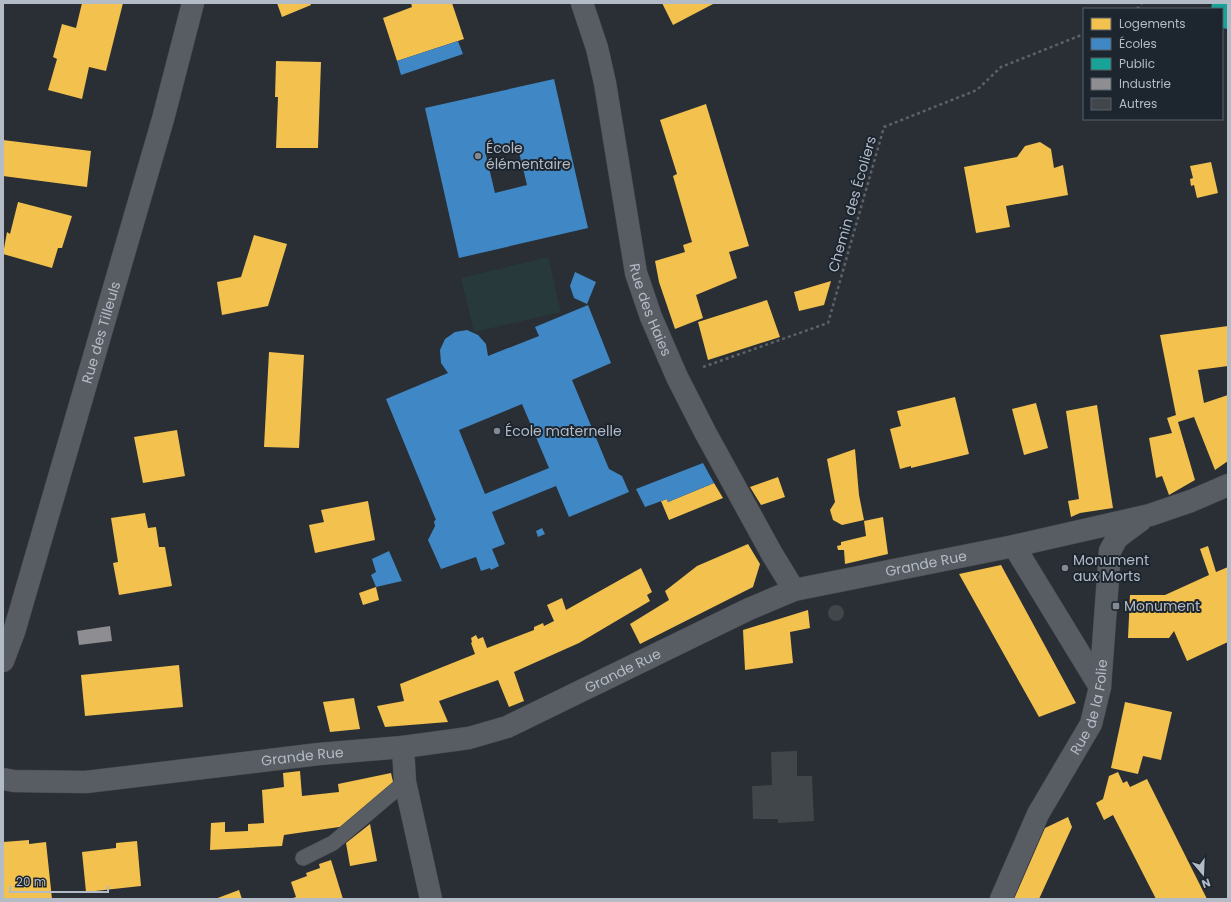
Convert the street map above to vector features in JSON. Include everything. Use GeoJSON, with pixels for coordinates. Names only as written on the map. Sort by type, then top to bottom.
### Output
{"type":"FeatureCollection","features":[{"type":"Feature","properties":{"kind":"street","name":"Rue des Tilleuls"},"geometry":{"type":"LineString","coordinates":[[3,661],[14,632],[152,157],[193,3]]}},
{"type":"Feature","properties":{"kind":"street","name":"Rue des Haies"},"geometry":{"type":"LineString","coordinates":[[582,3],[597,48],[605,83],[636,273],[651,317],[677,377],[716,453],[772,554],[794,590]]}},
{"type":"Feature","properties":{"kind":"street","name":"Grande Rue"},"geometry":{"type":"LineString","coordinates":[[3,779],[14,781],[86,782],[319,754],[403,747],[469,738],[507,727],[749,609],[794,590],[1014,546],[1150,515],[1191,501],[1228,485]]}},
{"type":"Feature","properties":{"kind":"street","name":"Rue de la Folie"},"geometry":{"type":"LineString","coordinates":[[1001,899],[1038,814],[1091,724],[1100,687],[1110,551],[1116,538],[1150,515]]}},
{"type":"Feature","properties":{"kind":"street"},"geometry":{"type":"LineString","coordinates":[[1014,546],[1100,687]]}},
{"type":"Feature","properties":{"kind":"street"},"geometry":{"type":"LineString","coordinates":[[403,747],[405,782],[431,899]]}},
{"type":"Feature","properties":{"kind":"lane"},"geometry":{"type":"LineString","coordinates":[[303,858],[333,843],[405,782]]}},
{"type":"Feature","properties":{"kind":"path","name":"Chemin des Écoliers"},"geometry":{"type":"LineString","coordinates":[[677,377],[828,323],[884,127],[977,90],[1001,66],[1083,34]]}},
{"type":"Feature","properties":{"kind":"shaded area"},"geometry":{"type":"Polygon","coordinates":[[[548,257],[561,312],[474,332],[461,278],[548,257]]]}},
{"type":"Feature","properties":{"kind":"building: Logements"},"geometry":{"type":"Polygon","coordinates":[[[82,3],[123,3],[106,71],[89,67],[82,99],[48,90],[57,59],[53,57],[62,24],[76,28],[82,3]]]}},
{"type":"Feature","properties":{"kind":"building: Logements"},"geometry":{"type":"Polygon","coordinates":[[[277,3],[310,3],[311,5],[282,17],[277,3]]]}},
{"type":"Feature","properties":{"kind":"building: Logements"},"geometry":{"type":"Polygon","coordinates":[[[411,3],[452,3],[464,39],[397,61],[383,18],[412,7],[411,3]]]}},
{"type":"Feature","properties":{"kind":"building: Logements"},"geometry":{"type":"Polygon","coordinates":[[[662,3],[715,3],[673,25],[662,3]]]}},
{"type":"Feature","properties":{"kind":"building: Logements"},"geometry":{"type":"Polygon","coordinates":[[[276,61],[321,62],[318,148],[276,148],[278,97],[275,97],[276,61]]]}},
{"type":"Feature","properties":{"kind":"building: Logements"},"geometry":{"type":"Polygon","coordinates":[[[706,104],[749,246],[729,252],[737,278],[696,295],[703,318],[675,329],[659,282],[655,261],[685,252],[683,245],[692,242],[673,176],[677,174],[660,120],[706,104]]]}},
{"type":"Feature","properties":{"kind":"building: Logements"},"geometry":{"type":"Polygon","coordinates":[[[3,140],[91,151],[87,187],[3,176],[3,140]]]}},
{"type":"Feature","properties":{"kind":"building: Logements"},"geometry":{"type":"Polygon","coordinates":[[[1040,142],[1051,149],[1054,168],[1063,165],[1068,195],[1006,206],[1010,227],[976,233],[964,167],[1017,157],[1025,146],[1040,142]]]}},
{"type":"Feature","properties":{"kind":"building: Logements"},"geometry":{"type":"Polygon","coordinates":[[[1211,162],[1218,193],[1197,198],[1194,185],[1191,186],[1190,179],[1193,178],[1190,166],[1211,162]]]}},
{"type":"Feature","properties":{"kind":"building: Logements"},"geometry":{"type":"Polygon","coordinates":[[[18,202],[72,216],[62,248],[58,248],[52,268],[3,254],[7,232],[10,234],[18,202]]]}},
{"type":"Feature","properties":{"kind":"building: Logements"},"geometry":{"type":"Polygon","coordinates":[[[254,235],[287,244],[268,306],[222,315],[217,282],[241,277],[254,235]]]}},
{"type":"Feature","properties":{"kind":"building: Logements"},"geometry":{"type":"Polygon","coordinates":[[[831,281],[824,305],[799,311],[794,292],[831,281]]]}},
{"type":"Feature","properties":{"kind":"building: Logements"},"geometry":{"type":"Polygon","coordinates":[[[767,300],[780,337],[708,360],[698,322],[767,300]]]}},
{"type":"Feature","properties":{"kind":"building: Logements"},"geometry":{"type":"Polygon","coordinates":[[[1228,326],[1228,366],[1198,370],[1204,403],[1228,395],[1228,461],[1215,470],[1194,417],[1178,422],[1195,480],[1169,495],[1162,476],[1156,478],[1149,438],[1172,433],[1167,418],[1176,415],[1160,335],[1228,326]]]}},
{"type":"Feature","properties":{"kind":"building: Logements"},"geometry":{"type":"Polygon","coordinates":[[[269,352],[304,355],[299,448],[264,447],[269,352]]]}},
{"type":"Feature","properties":{"kind":"building: Logements"},"geometry":{"type":"Polygon","coordinates":[[[955,397],[969,454],[911,468],[911,466],[900,469],[890,429],[901,426],[897,411],[955,397]]]}},
{"type":"Feature","properties":{"kind":"building: Logements"},"geometry":{"type":"Polygon","coordinates":[[[1036,403],[1048,448],[1024,455],[1012,409],[1036,403]]]}},
{"type":"Feature","properties":{"kind":"building: Logements"},"geometry":{"type":"Polygon","coordinates":[[[1097,405],[1113,508],[1080,513],[1071,517],[1068,501],[1079,499],[1066,411],[1097,405]]]}},
{"type":"Feature","properties":{"kind":"building: Logements"},"geometry":{"type":"Polygon","coordinates":[[[177,430],[185,476],[143,483],[134,437],[177,430]]]}},
{"type":"Feature","properties":{"kind":"building: Logements"},"geometry":{"type":"Polygon","coordinates":[[[855,449],[859,495],[864,520],[842,525],[833,520],[830,510],[835,502],[827,459],[855,449]]]}},
{"type":"Feature","properties":{"kind":"building: Logements"},"geometry":{"type":"Polygon","coordinates":[[[778,477],[785,497],[761,505],[750,487],[778,477]]]}},
{"type":"Feature","properties":{"kind":"building: Logements"},"geometry":{"type":"Polygon","coordinates":[[[714,483],[723,498],[669,520],[661,501],[667,499],[668,502],[714,483]]]}},
{"type":"Feature","properties":{"kind":"building: Logements"},"geometry":{"type":"Polygon","coordinates":[[[368,501],[375,540],[315,553],[309,525],[324,522],[321,510],[368,501]]]}},
{"type":"Feature","properties":{"kind":"building: Logements"},"geometry":{"type":"Polygon","coordinates":[[[145,513],[148,528],[156,527],[159,547],[165,547],[172,586],[119,595],[113,563],[118,562],[111,518],[145,513]]]}},
{"type":"Feature","properties":{"kind":"building: Logements"},"geometry":{"type":"Polygon","coordinates":[[[883,517],[888,554],[845,564],[844,550],[838,550],[837,546],[841,545],[841,542],[866,536],[864,521],[883,517]]]}},
{"type":"Feature","properties":{"kind":"building: Logements"},"geometry":{"type":"Polygon","coordinates":[[[748,544],[760,564],[753,587],[640,644],[630,624],[669,600],[665,591],[697,566],[748,544]]]}},
{"type":"Feature","properties":{"kind":"building: Logements"},"geometry":{"type":"Polygon","coordinates":[[[1208,546],[1216,572],[1228,567],[1228,642],[1187,661],[1174,631],[1169,638],[1128,638],[1130,595],[1165,595],[1209,575],[1200,549],[1208,546]]]}},
{"type":"Feature","properties":{"kind":"building: Logements"},"geometry":{"type":"Polygon","coordinates":[[[1001,565],[1076,703],[1039,717],[959,574],[1001,565]]]}},
{"type":"Feature","properties":{"kind":"building: Logements"},"geometry":{"type":"Polygon","coordinates":[[[641,568],[652,592],[647,595],[650,601],[579,643],[514,672],[524,701],[509,707],[498,680],[439,701],[448,722],[385,727],[377,706],[404,701],[400,684],[475,654],[471,643],[471,638],[476,635],[478,639],[483,637],[487,648],[534,630],[534,627],[543,623],[544,626],[554,621],[547,605],[562,598],[566,610],[641,568]]]}},
{"type":"Feature","properties":{"kind":"building: Logements"},"geometry":{"type":"Polygon","coordinates":[[[376,587],[379,600],[363,605],[359,593],[376,587]]]}},
{"type":"Feature","properties":{"kind":"building: Logements"},"geometry":{"type":"Polygon","coordinates":[[[808,610],[810,628],[790,632],[793,663],[745,670],[743,630],[808,610]]]}},
{"type":"Feature","properties":{"kind":"building: Logements"},"geometry":{"type":"Polygon","coordinates":[[[179,665],[183,707],[85,716],[81,675],[179,665]]]}},
{"type":"Feature","properties":{"kind":"building: Logements"},"geometry":{"type":"Polygon","coordinates":[[[354,698],[360,729],[330,732],[323,702],[354,698]]]}},
{"type":"Feature","properties":{"kind":"building: Logements"},"geometry":{"type":"Polygon","coordinates":[[[1125,702],[1172,712],[1161,760],[1143,756],[1138,774],[1111,768],[1125,702]]]}},
{"type":"Feature","properties":{"kind":"building: Logements"},"geometry":{"type":"Polygon","coordinates":[[[300,771],[302,796],[339,792],[338,784],[391,773],[394,786],[346,826],[284,835],[282,846],[210,850],[211,823],[225,822],[225,832],[248,831],[248,824],[264,823],[262,790],[284,787],[283,773],[300,771]]]}},
{"type":"Feature","properties":{"kind":"building: Logements"},"geometry":{"type":"Polygon","coordinates":[[[1118,772],[1123,783],[1127,781],[1130,787],[1147,779],[1207,899],[1156,899],[1113,815],[1104,820],[1096,803],[1103,799],[1109,776],[1118,772]]]}},
{"type":"Feature","properties":{"kind":"building: Logements"},"geometry":{"type":"Polygon","coordinates":[[[1068,817],[1072,827],[1039,899],[1014,899],[1045,828],[1068,817]]]}},
{"type":"Feature","properties":{"kind":"building: Logements"},"geometry":{"type":"Polygon","coordinates":[[[370,824],[377,861],[350,866],[346,843],[370,824]]]}},
{"type":"Feature","properties":{"kind":"building: Logements"},"geometry":{"type":"Polygon","coordinates":[[[29,840],[29,844],[46,842],[52,899],[3,899],[3,842],[29,840]]]}},
{"type":"Feature","properties":{"kind":"building: Logements"},"geometry":{"type":"Polygon","coordinates":[[[137,841],[141,886],[86,892],[82,852],[116,848],[116,843],[137,841]]]}},
{"type":"Feature","properties":{"kind":"building: Logements"},"geometry":{"type":"Polygon","coordinates":[[[331,860],[343,899],[290,899],[296,897],[291,882],[307,876],[306,873],[320,868],[319,864],[331,860]]]}},
{"type":"Feature","properties":{"kind":"building: Logements"},"geometry":{"type":"Polygon","coordinates":[[[239,890],[242,899],[215,899],[239,890]]]}},
{"type":"Feature","properties":{"kind":"building: Écoles"},"geometry":{"type":"Polygon","coordinates":[[[458,41],[463,54],[401,75],[397,61],[458,41]]]}},
{"type":"Feature","properties":{"kind":"building: Écoles"},"geometry":{"type":"Polygon","coordinates":[[[554,79],[588,228],[459,258],[425,108],[554,79]],[[518,148],[486,155],[495,193],[527,185],[518,148]]]}},
{"type":"Feature","properties":{"kind":"building: Écoles"},"geometry":{"type":"Polygon","coordinates":[[[575,272],[596,282],[587,304],[574,298],[570,286],[575,272]]]}},
{"type":"Feature","properties":{"kind":"building: Écoles"},"geometry":{"type":"Polygon","coordinates":[[[588,305],[611,363],[572,380],[609,469],[622,476],[629,492],[569,517],[556,486],[492,512],[505,544],[492,549],[499,566],[491,570],[490,568],[481,571],[476,557],[441,569],[428,540],[435,526],[434,521],[436,520],[386,399],[448,373],[441,363],[440,350],[445,339],[455,332],[467,330],[478,335],[486,344],[488,356],[539,336],[535,327],[588,305]],[[522,404],[459,430],[485,494],[549,468],[522,404]]]}},
{"type":"Feature","properties":{"kind":"building: Écoles"},"geometry":{"type":"Polygon","coordinates":[[[703,463],[714,483],[668,502],[667,499],[645,507],[636,489],[703,463]]]}},
{"type":"Feature","properties":{"kind":"building: Écoles"},"geometry":{"type":"Polygon","coordinates":[[[542,528],[545,534],[538,537],[536,531],[542,528]]]}},
{"type":"Feature","properties":{"kind":"building: Écoles"},"geometry":{"type":"Polygon","coordinates":[[[389,551],[402,581],[376,587],[371,575],[376,572],[372,559],[389,551]]]}},
{"type":"Feature","properties":{"kind":"building: Public"},"geometry":{"type":"Polygon","coordinates":[[[1212,3],[1228,3],[1228,29],[1223,28],[1223,8],[1211,8],[1212,3]]]}},
{"type":"Feature","properties":{"kind":"building: Industrie"},"geometry":{"type":"Polygon","coordinates":[[[110,626],[112,641],[79,645],[77,631],[110,626]]]}},
{"type":"Feature","properties":{"kind":"building: Autres"},"geometry":{"type":"Polygon","coordinates":[[[836,605],[842,607],[844,613],[842,619],[836,621],[830,619],[828,613],[830,607],[836,605]]]}},
{"type":"Feature","properties":{"kind":"building: Autres"},"geometry":{"type":"Polygon","coordinates":[[[797,751],[797,776],[812,776],[814,821],[778,823],[778,819],[753,819],[752,786],[772,785],[771,752],[797,751]]]}},
{"type":"Feature","properties":{"kind":"place","name":"École élémentaire"},"geometry":{"type":"Point","coordinates":[478,156]}},
{"type":"Feature","properties":{"kind":"place","name":"École maternelle"},"geometry":{"type":"Point","coordinates":[497,431]}},
{"type":"Feature","properties":{"kind":"place","name":"Monument aux Morts"},"geometry":{"type":"Point","coordinates":[1065,568]}},
{"type":"Feature","properties":{"kind":"place","name":"Monument"},"geometry":{"type":"Point","coordinates":[1116,606]}}]}
